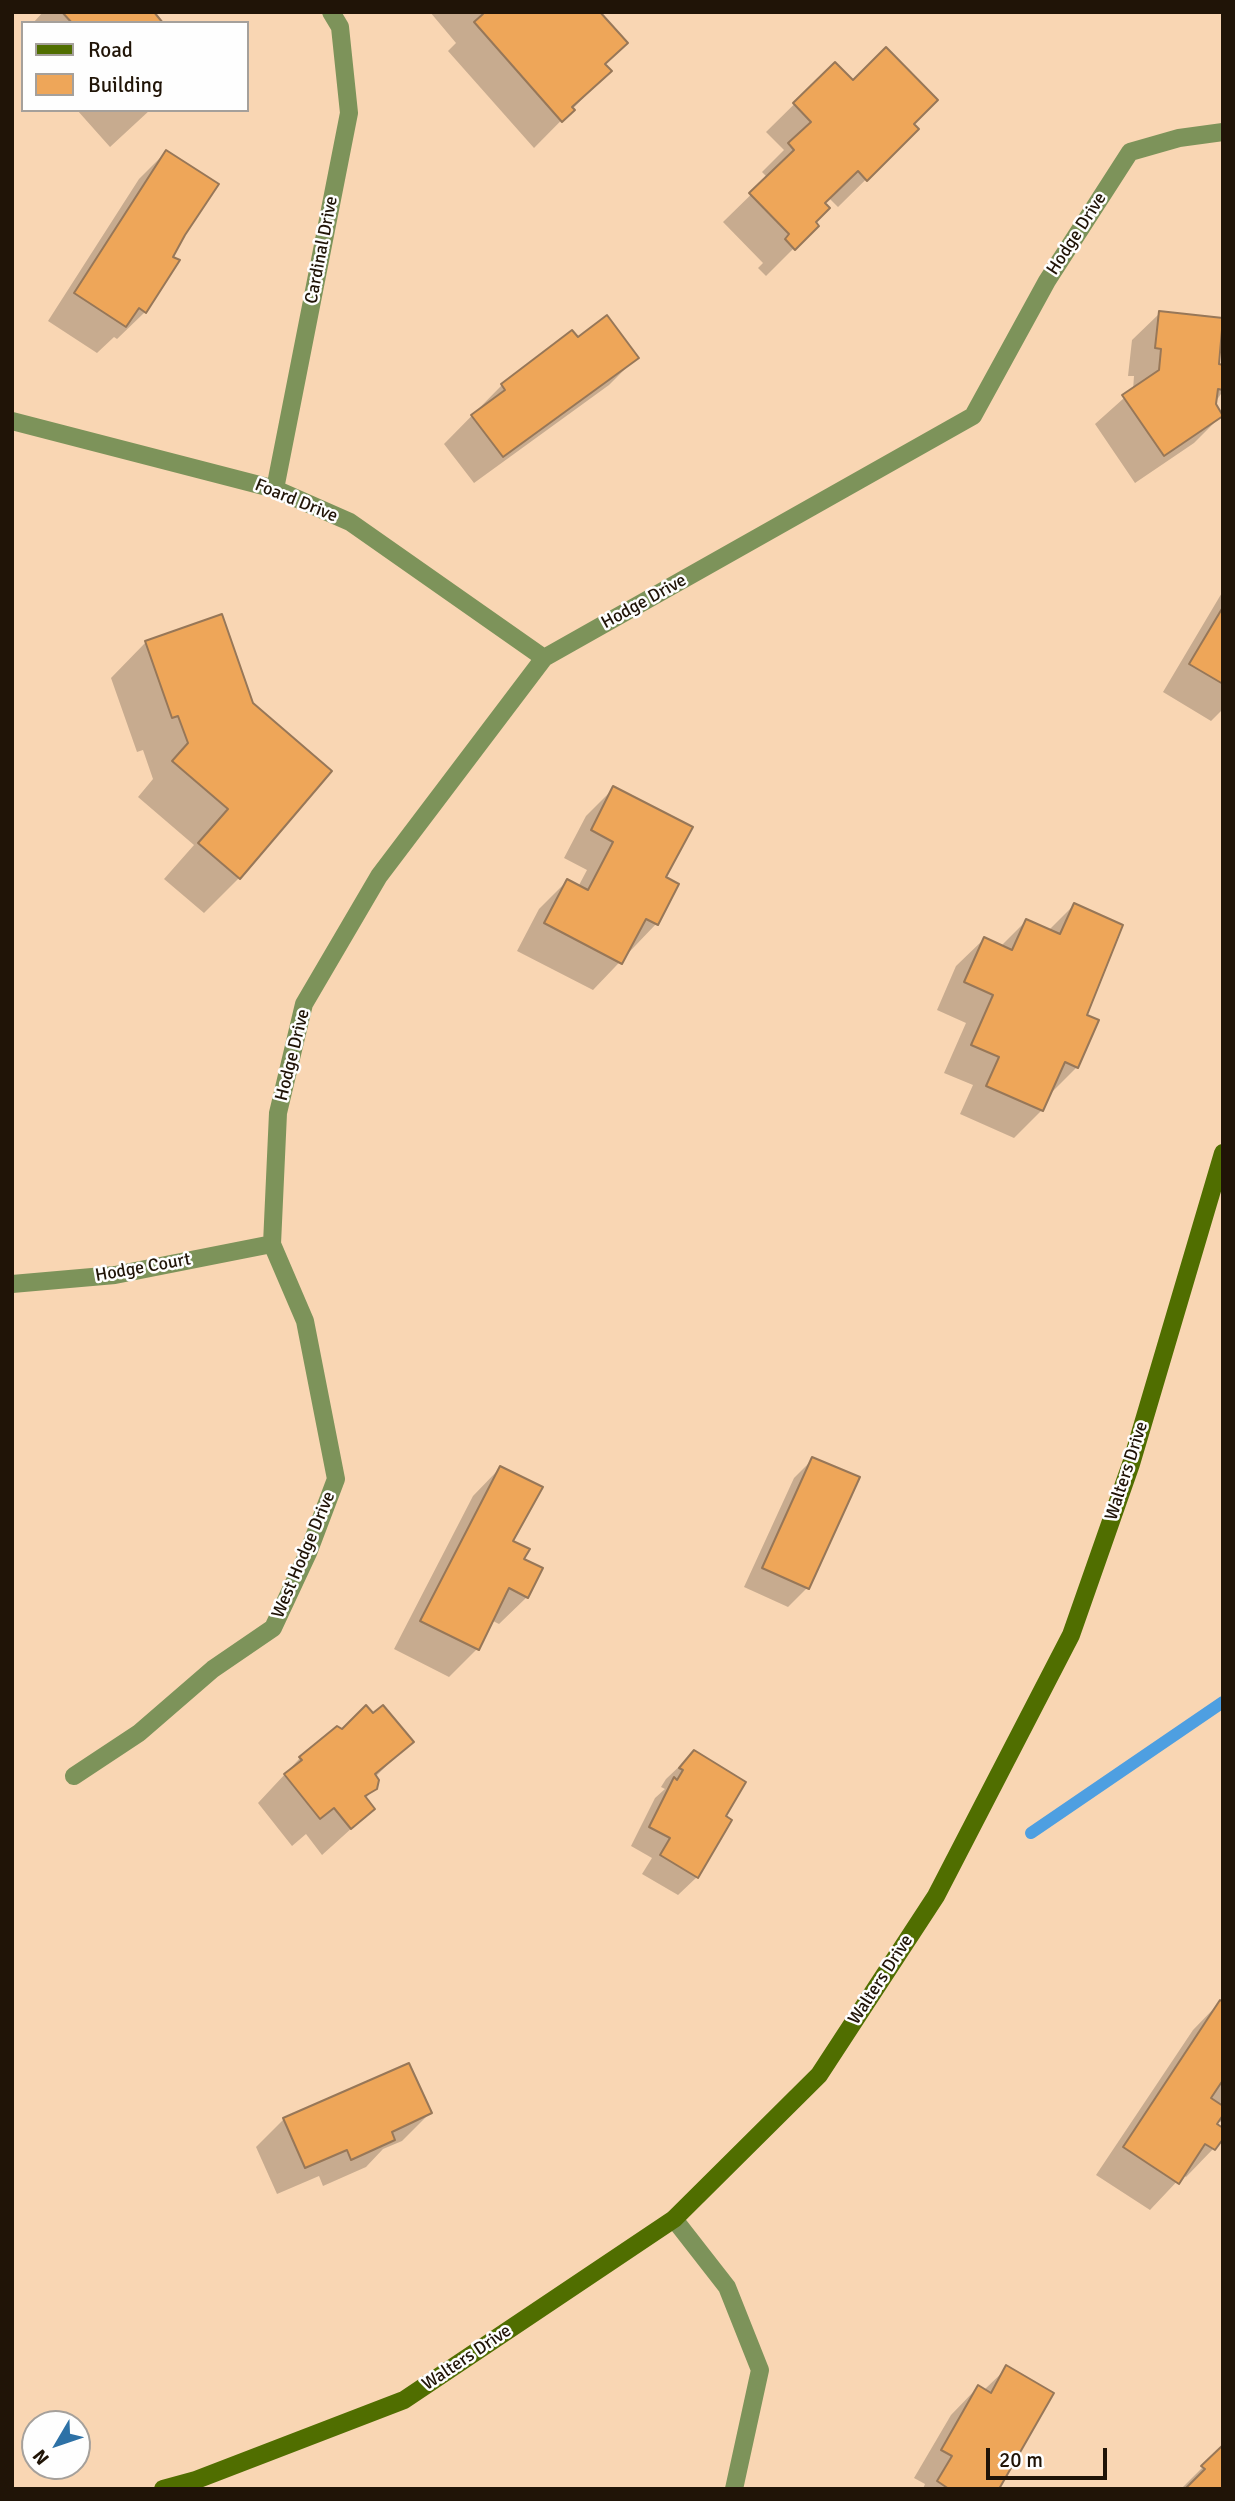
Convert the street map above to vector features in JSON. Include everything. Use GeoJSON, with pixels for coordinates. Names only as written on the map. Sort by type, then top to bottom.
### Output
{"type":"FeatureCollection","features":[{"type":"Feature","properties":{"kind":"street","name":"Cardinal Drive"},"geometry":{"type":"LineString","coordinates":[[275,489],[349,113],[340,27],[331,12]]}},
{"type":"Feature","properties":{"kind":"street","name":"Hodge Drive"},"geometry":{"type":"LineString","coordinates":[[272,1244],[278,1113],[304,1004],[379,876],[544,658],[973,416],[1046,281],[1130,152],[1178,138],[1223,132]]}},
{"type":"Feature","properties":{"kind":"street","name":"Foard Drive"},"geometry":{"type":"LineString","coordinates":[[12,421],[275,489],[350,523],[544,658]]}},
{"type":"Feature","properties":{"kind":"street","name":"Walters Drive"},"geometry":{"type":"LineString","coordinates":[[163,2489],[196,2480],[404,2400],[674,2219],[819,2075],[936,1896],[1071,1634],[1131,1464],[1223,1153]]}},
{"type":"Feature","properties":{"kind":"street","name":"Hodge Court"},"geometry":{"type":"LineString","coordinates":[[12,1284],[115,1275],[272,1244]]}},
{"type":"Feature","properties":{"kind":"street","name":"West Hodge Drive"},"geometry":{"type":"LineString","coordinates":[[74,1776],[139,1733],[213,1669],[273,1628],[309,1553],[336,1479],[323,1401],[305,1321],[272,1244]]}},
{"type":"Feature","properties":{"kind":"street"},"geometry":{"type":"LineString","coordinates":[[674,2219],[727,2287],[760,2370],[734,2489]]}},
{"type":"Feature","properties":{"kind":"building"},"geometry":{"type":"Polygon","coordinates":[[[62,12],[154,12],[161,21],[70,21],[62,12]]]}},
{"type":"Feature","properties":{"kind":"building"},"geometry":{"type":"Polygon","coordinates":[[[481,12],[600,12],[628,43],[605,64],[612,71],[572,107],[575,110],[562,122],[474,22],[483,14],[481,12]]]}},
{"type":"Feature","properties":{"kind":"building"},"geometry":{"type":"Polygon","coordinates":[[[886,47],[938,100],[914,124],[919,129],[867,181],[858,171],[825,203],[830,208],[816,222],[819,226],[795,250],[785,239],[789,234],[749,193],[794,150],[788,143],[811,122],[793,103],[835,62],[853,80],[886,47]]]}},
{"type":"Feature","properties":{"kind":"building"},"geometry":{"type":"Polygon","coordinates":[[[166,150],[219,184],[185,235],[173,257],[180,260],[146,313],[139,308],[126,327],[74,293],[166,150]]]}},
{"type":"Feature","properties":{"kind":"building"},"geometry":{"type":"Polygon","coordinates":[[[1159,311],[1223,318],[1219,364],[1223,365],[1223,390],[1218,389],[1216,404],[1223,416],[1164,456],[1122,395],[1159,370],[1161,349],[1155,348],[1159,311]]]}},
{"type":"Feature","properties":{"kind":"building"},"geometry":{"type":"Polygon","coordinates":[[[607,315],[639,358],[503,457],[471,415],[505,390],[501,384],[572,330],[578,337],[607,315]]]}},
{"type":"Feature","properties":{"kind":"building"},"geometry":{"type":"Polygon","coordinates":[[[1223,607],[1223,684],[1189,664],[1223,607]]]}},
{"type":"Feature","properties":{"kind":"building"},"geometry":{"type":"Polygon","coordinates":[[[222,614],[253,703],[332,771],[240,879],[198,843],[228,809],[172,761],[188,743],[178,716],[172,718],[145,641],[222,614]]]}},
{"type":"Feature","properties":{"kind":"building"},"geometry":{"type":"Polygon","coordinates":[[[613,786],[693,827],[666,877],[679,884],[658,925],[646,919],[622,964],[544,923],[567,879],[588,890],[613,842],[591,830],[613,786]]]}},
{"type":"Feature","properties":{"kind":"building"},"geometry":{"type":"Polygon","coordinates":[[[1074,903],[1123,925],[1087,1015],[1099,1020],[1078,1068],[1065,1062],[1043,1111],[986,1086],[999,1057],[971,1045],[993,995],[964,982],[984,937],[1012,950],[1026,919],[1060,934],[1074,903]]]}},
{"type":"Feature","properties":{"kind":"building"},"geometry":{"type":"Polygon","coordinates":[[[812,1457],[860,1477],[809,1589],[762,1568],[812,1457]]]}},
{"type":"Feature","properties":{"kind":"building"},"geometry":{"type":"Polygon","coordinates":[[[500,1466],[543,1487],[513,1541],[530,1549],[524,1559],[543,1568],[528,1598],[509,1588],[479,1650],[420,1621],[500,1466]]]}},
{"type":"Feature","properties":{"kind":"building"},"geometry":{"type":"Polygon","coordinates":[[[366,1705],[373,1713],[383,1705],[414,1742],[375,1774],[379,1780],[377,1789],[365,1796],[375,1809],[351,1829],[334,1808],[320,1819],[284,1774],[302,1760],[299,1757],[337,1726],[342,1729],[366,1705]]]}},
{"type":"Feature","properties":{"kind":"building"},"geometry":{"type":"Polygon","coordinates":[[[694,1750],[746,1782],[726,1816],[732,1820],[698,1878],[660,1855],[670,1838],[649,1827],[674,1777],[677,1780],[683,1770],[679,1768],[694,1750]]]}},
{"type":"Feature","properties":{"kind":"building"},"geometry":{"type":"Polygon","coordinates":[[[1220,2000],[1223,2002],[1223,2080],[1211,2098],[1223,2106],[1223,2115],[1217,2124],[1223,2128],[1223,2139],[1215,2150],[1205,2144],[1179,2184],[1123,2147],[1220,2000]]]}},
{"type":"Feature","properties":{"kind":"building"},"geometry":{"type":"Polygon","coordinates":[[[409,2063],[432,2113],[392,2132],[395,2140],[351,2160],[347,2150],[305,2168],[283,2118],[409,2063]]]}},
{"type":"Feature","properties":{"kind":"building"},"geometry":{"type":"Polygon","coordinates":[[[1006,2365],[1054,2393],[999,2489],[949,2489],[937,2481],[952,2456],[941,2450],[978,2385],[991,2393],[1006,2365]]]}},
{"type":"Feature","properties":{"kind":"building"},"geometry":{"type":"Polygon","coordinates":[[[1223,2445],[1223,2489],[1185,2489],[1205,2469],[1201,2466],[1223,2445]]]}},
{"type":"Feature","properties":{"kind":"waterway"},"geometry":{"type":"LineString","coordinates":[[1031,1833],[1223,1702]]}}]}
